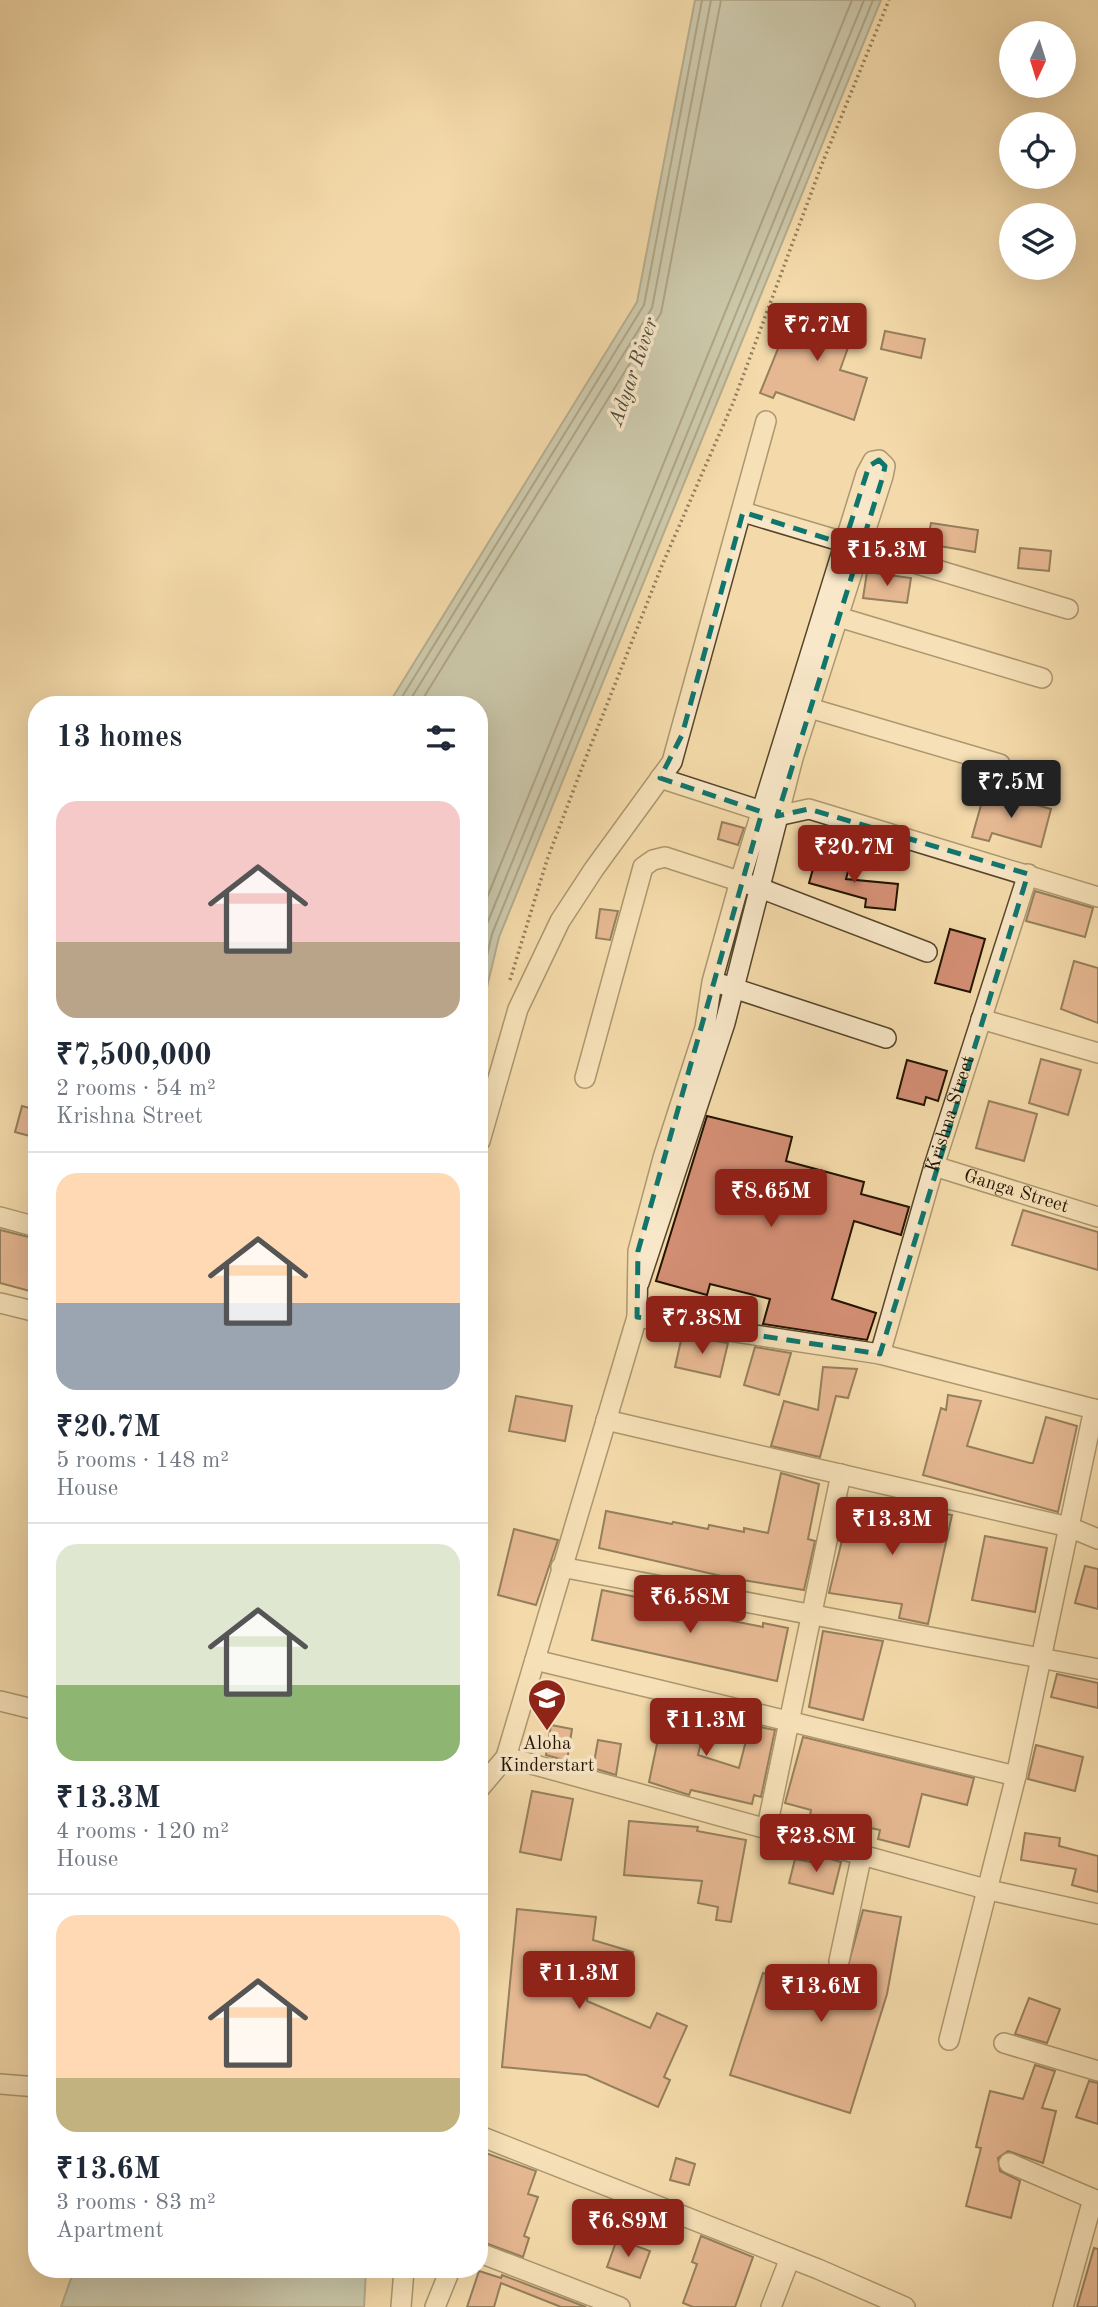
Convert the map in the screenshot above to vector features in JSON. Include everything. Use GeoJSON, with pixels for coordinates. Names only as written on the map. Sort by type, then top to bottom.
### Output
{"type":"FeatureCollection","features":[{"type":"Feature","properties":{"kind":"street"},"geometry":{"type":"LineString","coordinates":[[488,1113],[518,1009],[560,921],[672,762],[682,735],[766,421]]}},
{"type":"Feature","properties":{"kind":"street"},"geometry":{"type":"LineString","coordinates":[[743,512],[1068,609]]}},
{"type":"Feature","properties":{"kind":"street"},"geometry":{"type":"LineString","coordinates":[[488,1778],[506,1757],[637,1317],[638,1251],[681,1125],[705,1028],[712,982],[740,881],[769,814],[852,546]]}},
{"type":"Feature","properties":{"kind":"street"},"geometry":{"type":"LineString","coordinates":[[830,614],[1042,678]]}},
{"type":"Feature","properties":{"kind":"street"},"geometry":{"type":"LineString","coordinates":[[802,705],[1000,764]]}},
{"type":"Feature","properties":{"kind":"street"},"geometry":{"type":"LineString","coordinates":[[660,778],[769,814],[809,809],[1098,897]]}},
{"type":"Feature","properties":{"kind":"street"},"geometry":{"type":"LineString","coordinates":[[681,1125],[718,1047],[760,888],[769,814]]}},
{"type":"Feature","properties":{"kind":"street"},"geometry":{"type":"LineString","coordinates":[[585,1078],[643,867],[653,860],[665,858],[740,881],[927,952]]}},
{"type":"Feature","properties":{"kind":"street","name":"Krishna Street"},"geometry":{"type":"LineString","coordinates":[[880,1354],[934,1166],[1028,874]]}},
{"type":"Feature","properties":{"kind":"street"},"geometry":{"type":"LineString","coordinates":[[712,982],[886,1038]]}},
{"type":"Feature","properties":{"kind":"street"},"geometry":{"type":"LineString","coordinates":[[981,1019],[1098,1053]]}},
{"type":"Feature","properties":{"kind":"street","name":"Ganga Street"},"geometry":{"type":"LineString","coordinates":[[934,1166],[1098,1217]]}},
{"type":"Feature","properties":{"kind":"street"},"geometry":{"type":"LineString","coordinates":[[0,1217],[28,1225]]}},
{"type":"Feature","properties":{"kind":"street"},"geometry":{"type":"LineString","coordinates":[[0,1303],[28,1310]]}},
{"type":"Feature","properties":{"kind":"street"},"geometry":{"type":"LineString","coordinates":[[637,1317],[880,1354],[1096,1409],[1016,1776],[949,2040]]}},
{"type":"Feature","properties":{"kind":"street"},"geometry":{"type":"LineString","coordinates":[[606,1420],[1069,1527],[1098,1539]]}},
{"type":"Feature","properties":{"kind":"street"},"geometry":{"type":"LineString","coordinates":[[767,1827],[841,1474]]}},
{"type":"Feature","properties":{"kind":"street"},"geometry":{"type":"LineString","coordinates":[[561,1567],[1098,1669]]}},
{"type":"Feature","properties":{"kind":"street"},"geometry":{"type":"LineString","coordinates":[[535,1660],[1016,1776]]}},
{"type":"Feature","properties":{"kind":"street"},"geometry":{"type":"LineString","coordinates":[[0,1700],[28,1708]]}},
{"type":"Feature","properties":{"kind":"street"},"geometry":{"type":"LineString","coordinates":[[506,1757],[989,1890],[1098,1914]]}},
{"type":"Feature","properties":{"kind":"street"},"geometry":{"type":"LineString","coordinates":[[839,1961],[862,1854]]}},
{"type":"Feature","properties":{"kind":"street"},"geometry":{"type":"LineString","coordinates":[[1003,2043],[1098,2071]]}},
{"type":"Feature","properties":{"kind":"street"},"geometry":{"type":"LineString","coordinates":[[0,2084],[28,2086]]}},
{"type":"Feature","properties":{"kind":"street"},"geometry":{"type":"LineString","coordinates":[[488,2139],[790,2258],[905,2307]]}},
{"type":"Feature","properties":{"kind":"street"},"geometry":{"type":"LineString","coordinates":[[1009,2164],[1096,2200],[1063,2307]]}},
{"type":"Feature","properties":{"kind":"street"},"geometry":{"type":"LineString","coordinates":[[488,2256],[598,2303],[620,2307]]}},
{"type":"Feature","properties":{"kind":"street"},"geometry":{"type":"LineString","coordinates":[[771,2307],[790,2258]]}},
{"type":"Feature","properties":{"kind":"street"},"geometry":{"type":"LineString","coordinates":[[401,2307],[403,2278]]}},
{"type":"Feature","properties":{"kind":"street"},"geometry":{"type":"LineString","coordinates":[[435,2307],[447,2278]]}},
{"type":"Feature","properties":{"kind":"path"},"geometry":{"type":"LineString","coordinates":[[508,988],[547,860],[583,765],[663,563],[733,403],[822,164],[890,0]]}},
{"type":"Feature","properties":{"kind":"highlighted area"},"geometry":{"type":"Polygon","coordinates":[[[879,460],[885,466],[883,476],[777,816],[809,809],[1028,874],[880,1354],[637,1317],[638,1251],[762,812],[660,778],[682,735],[743,512],[844,544],[869,466],[879,460]]]}},
{"type":"Feature","properties":{"kind":"water","name":"Adyar River"},"geometry":{"type":"Polygon","coordinates":[[[695,0],[881,0],[499,937],[488,983],[488,696],[394,696],[637,302],[695,0]]]}},
{"type":"Feature","properties":{"kind":"water"},"geometry":{"type":"Polygon","coordinates":[[[71,2278],[366,2278],[364,2307],[61,2307],[71,2278]]]}},
{"type":"Feature","properties":{"kind":"building"},"geometry":{"type":"Polygon","coordinates":[[[818,307],[858,320],[840,370],[867,378],[854,420],[776,392],[773,398],[760,393],[794,309],[814,317],[818,307]]]}},
{"type":"Feature","properties":{"kind":"building"},"geometry":{"type":"Polygon","coordinates":[[[885,331],[925,339],[921,358],[881,349],[885,331]]]}},
{"type":"Feature","properties":{"kind":"building"},"geometry":{"type":"Polygon","coordinates":[[[931,523],[978,530],[975,552],[927,544],[931,523]]]}},
{"type":"Feature","properties":{"kind":"building"},"geometry":{"type":"Polygon","coordinates":[[[1020,548],[1051,551],[1049,571],[1018,568],[1020,548]]]}},
{"type":"Feature","properties":{"kind":"building"},"geometry":{"type":"Polygon","coordinates":[[[867,572],[911,578],[907,603],[863,598],[867,572]]]}},
{"type":"Feature","properties":{"kind":"building"},"geometry":{"type":"Polygon","coordinates":[[[985,791],[1051,809],[1041,847],[992,833],[989,841],[972,837],[985,791]]]}},
{"type":"Feature","properties":{"kind":"building"},"geometry":{"type":"Polygon","coordinates":[[[722,822],[744,828],[738,845],[718,839],[722,822]]]}},
{"type":"Feature","properties":{"kind":"building"},"geometry":{"type":"Polygon","coordinates":[[[816,858],[849,868],[846,879],[898,884],[895,910],[865,907],[866,899],[809,883],[816,858]]]}},
{"type":"Feature","properties":{"kind":"building"},"geometry":{"type":"Polygon","coordinates":[[[1035,891],[1093,908],[1085,937],[1026,921],[1035,891]]]}},
{"type":"Feature","properties":{"kind":"building"},"geometry":{"type":"Polygon","coordinates":[[[600,909],[618,911],[610,940],[596,938],[600,909]]]}},
{"type":"Feature","properties":{"kind":"building"},"geometry":{"type":"Polygon","coordinates":[[[950,929],[985,939],[970,992],[935,983],[950,929]]]}},
{"type":"Feature","properties":{"kind":"building"},"geometry":{"type":"Polygon","coordinates":[[[1074,961],[1098,968],[1098,1023],[1061,1009],[1074,961]]]}},
{"type":"Feature","properties":{"kind":"building"},"geometry":{"type":"Polygon","coordinates":[[[1041,1059],[1081,1070],[1068,1115],[1029,1103],[1041,1059]]]}},
{"type":"Feature","properties":{"kind":"building"},"geometry":{"type":"Polygon","coordinates":[[[907,1060],[947,1071],[938,1101],[926,1097],[924,1105],[897,1098],[907,1060]]]}},
{"type":"Feature","properties":{"kind":"building"},"geometry":{"type":"Polygon","coordinates":[[[989,1101],[1037,1114],[1024,1161],[976,1148],[989,1101]]]}},
{"type":"Feature","properties":{"kind":"building"},"geometry":{"type":"Polygon","coordinates":[[[22,1106],[28,1108],[28,1136],[15,1132],[22,1106]]]}},
{"type":"Feature","properties":{"kind":"building"},"geometry":{"type":"Polygon","coordinates":[[[707,1116],[792,1137],[786,1161],[864,1182],[861,1194],[909,1207],[901,1235],[854,1221],[832,1299],[876,1313],[867,1340],[763,1324],[770,1299],[710,1284],[707,1295],[656,1281],[707,1116]]]}},
{"type":"Feature","properties":{"kind":"building"},"geometry":{"type":"Polygon","coordinates":[[[1023,1210],[1098,1232],[1098,1270],[1012,1245],[1023,1210]]]}},
{"type":"Feature","properties":{"kind":"building"},"geometry":{"type":"Polygon","coordinates":[[[0,1230],[28,1237],[28,1291],[0,1283],[0,1230]]]}},
{"type":"Feature","properties":{"kind":"building"},"geometry":{"type":"Polygon","coordinates":[[[682,1336],[728,1343],[720,1377],[675,1367],[682,1336]]]}},
{"type":"Feature","properties":{"kind":"building"},"geometry":{"type":"Polygon","coordinates":[[[755,1347],[791,1353],[779,1395],[744,1385],[755,1347]]]}},
{"type":"Feature","properties":{"kind":"building"},"geometry":{"type":"Polygon","coordinates":[[[823,1367],[857,1369],[848,1398],[836,1396],[820,1457],[771,1446],[784,1401],[818,1410],[823,1367]]]}},
{"type":"Feature","properties":{"kind":"building"},"geometry":{"type":"Polygon","coordinates":[[[948,1395],[981,1401],[967,1446],[1030,1463],[1033,1463],[1046,1417],[1077,1426],[1058,1512],[923,1475],[941,1408],[946,1410],[948,1395]]]}},
{"type":"Feature","properties":{"kind":"building"},"geometry":{"type":"Polygon","coordinates":[[[516,1396],[572,1406],[565,1441],[509,1431],[516,1396]]]}},
{"type":"Feature","properties":{"kind":"building"},"geometry":{"type":"Polygon","coordinates":[[[781,1473],[819,1484],[808,1539],[815,1541],[804,1590],[730,1578],[599,1548],[606,1511],[708,1529],[709,1525],[744,1532],[744,1528],[768,1533],[781,1473]]]}},
{"type":"Feature","properties":{"kind":"building"},"geometry":{"type":"Polygon","coordinates":[[[852,1500],[895,1508],[896,1504],[952,1515],[928,1624],[899,1618],[902,1604],[829,1593],[852,1500]]]}},
{"type":"Feature","properties":{"kind":"building"},"geometry":{"type":"Polygon","coordinates":[[[514,1529],[558,1540],[536,1605],[498,1595],[514,1529]]]}},
{"type":"Feature","properties":{"kind":"building"},"geometry":{"type":"Polygon","coordinates":[[[985,1536],[1047,1548],[1035,1612],[972,1600],[985,1536]]]}},
{"type":"Feature","properties":{"kind":"building"},"geometry":{"type":"Polygon","coordinates":[[[1085,1566],[1098,1569],[1098,1609],[1075,1603],[1085,1566]]]}},
{"type":"Feature","properties":{"kind":"building"},"geometry":{"type":"Polygon","coordinates":[[[602,1590],[724,1615],[723,1619],[763,1627],[763,1623],[788,1628],[777,1681],[592,1640],[602,1590]]]}},
{"type":"Feature","properties":{"kind":"building"},"geometry":{"type":"Polygon","coordinates":[[[823,1631],[883,1641],[863,1720],[809,1707],[823,1631]]]}},
{"type":"Feature","properties":{"kind":"building"},"geometry":{"type":"Polygon","coordinates":[[[1057,1674],[1098,1683],[1098,1708],[1051,1697],[1057,1674]]]}},
{"type":"Feature","properties":{"kind":"building"},"geometry":{"type":"Polygon","coordinates":[[[659,1702],[708,1714],[698,1755],[739,1768],[750,1725],[775,1730],[761,1797],[754,1795],[752,1804],[691,1790],[689,1795],[649,1782],[658,1739],[651,1737],[659,1702]]]}},
{"type":"Feature","properties":{"kind":"building"},"geometry":{"type":"Polygon","coordinates":[[[551,1725],[572,1729],[567,1761],[546,1755],[551,1725]]]}},
{"type":"Feature","properties":{"kind":"building"},"geometry":{"type":"Polygon","coordinates":[[[803,1737],[974,1778],[967,1805],[922,1794],[909,1847],[878,1839],[880,1830],[810,1815],[811,1810],[785,1803],[803,1737]]]}},
{"type":"Feature","properties":{"kind":"building"},"geometry":{"type":"Polygon","coordinates":[[[598,1740],[621,1744],[616,1775],[593,1768],[598,1740]]]}},
{"type":"Feature","properties":{"kind":"building"},"geometry":{"type":"Polygon","coordinates":[[[1036,1745],[1083,1757],[1075,1791],[1028,1779],[1036,1745]]]}},
{"type":"Feature","properties":{"kind":"building"},"geometry":{"type":"Polygon","coordinates":[[[532,1791],[573,1799],[561,1860],[520,1852],[532,1791]]]}},
{"type":"Feature","properties":{"kind":"building"},"geometry":{"type":"Polygon","coordinates":[[[629,1821],[698,1827],[697,1831],[746,1840],[731,1922],[716,1920],[718,1907],[698,1903],[702,1881],[624,1875],[629,1821]]]}},
{"type":"Feature","properties":{"kind":"building"},"geometry":{"type":"Polygon","coordinates":[[[1025,1833],[1060,1838],[1059,1846],[1098,1856],[1098,1892],[1072,1885],[1076,1869],[1021,1860],[1025,1833]]]}},
{"type":"Feature","properties":{"kind":"building"},"geometry":{"type":"Polygon","coordinates":[[[813,1854],[841,1862],[833,1894],[789,1883],[795,1859],[811,1862],[813,1854]]]}},
{"type":"Feature","properties":{"kind":"building"},"geometry":{"type":"Polygon","coordinates":[[[517,1909],[596,1917],[593,1940],[633,1952],[627,1974],[591,1962],[587,2001],[650,2028],[657,2013],[687,2026],[664,2077],[670,2080],[658,2107],[586,2075],[502,2067],[517,1909]]]}},
{"type":"Feature","properties":{"kind":"building"},"geometry":{"type":"Polygon","coordinates":[[[863,1910],[901,1917],[887,1994],[850,2113],[730,2075],[763,1973],[826,1993],[831,1977],[844,1981],[863,1910]]]}},
{"type":"Feature","properties":{"kind":"building"},"geometry":{"type":"Polygon","coordinates":[[[1029,1998],[1060,2009],[1047,2043],[1015,2034],[1029,1998]]]}},
{"type":"Feature","properties":{"kind":"building"},"geometry":{"type":"Polygon","coordinates":[[[1035,2065],[1055,2071],[1042,2108],[1056,2111],[1043,2163],[1008,2151],[998,2158],[1000,2171],[1020,2181],[1011,2218],[966,2206],[981,2148],[976,2147],[990,2091],[1023,2099],[1035,2065]]]}},
{"type":"Feature","properties":{"kind":"building"},"geometry":{"type":"Polygon","coordinates":[[[1089,2081],[1098,2083],[1098,2124],[1076,2117],[1089,2081]]]}},
{"type":"Feature","properties":{"kind":"building"},"geometry":{"type":"Polygon","coordinates":[[[488,2154],[536,2171],[528,2194],[538,2197],[524,2236],[529,2238],[523,2257],[488,2244],[488,2154]]]}},
{"type":"Feature","properties":{"kind":"building"},"geometry":{"type":"Polygon","coordinates":[[[676,2158],[695,2164],[689,2185],[670,2180],[676,2158]]]}},
{"type":"Feature","properties":{"kind":"building"},"geometry":{"type":"Polygon","coordinates":[[[701,2236],[753,2257],[735,2307],[693,2307],[683,2303],[697,2264],[692,2262],[701,2236]]]}},
{"type":"Feature","properties":{"kind":"building"},"geometry":{"type":"Polygon","coordinates":[[[617,2239],[650,2251],[640,2278],[607,2267],[617,2239]]]}},
{"type":"Feature","properties":{"kind":"building"},"geometry":{"type":"Polygon","coordinates":[[[1094,2248],[1098,2249],[1098,2307],[1077,2307],[1094,2248]]]}},
{"type":"Feature","properties":{"kind":"building"},"geometry":{"type":"Polygon","coordinates":[[[488,2274],[501,2278],[502,2275],[586,2307],[561,2307],[501,2283],[494,2307],[467,2307],[477,2278],[488,2278],[488,2274]]]}},
{"type":"Feature","properties":{"kind":"place","name":"Aloha Kinderstart"},"geometry":{"type":"Point","coordinates":[547,1732]}}]}
